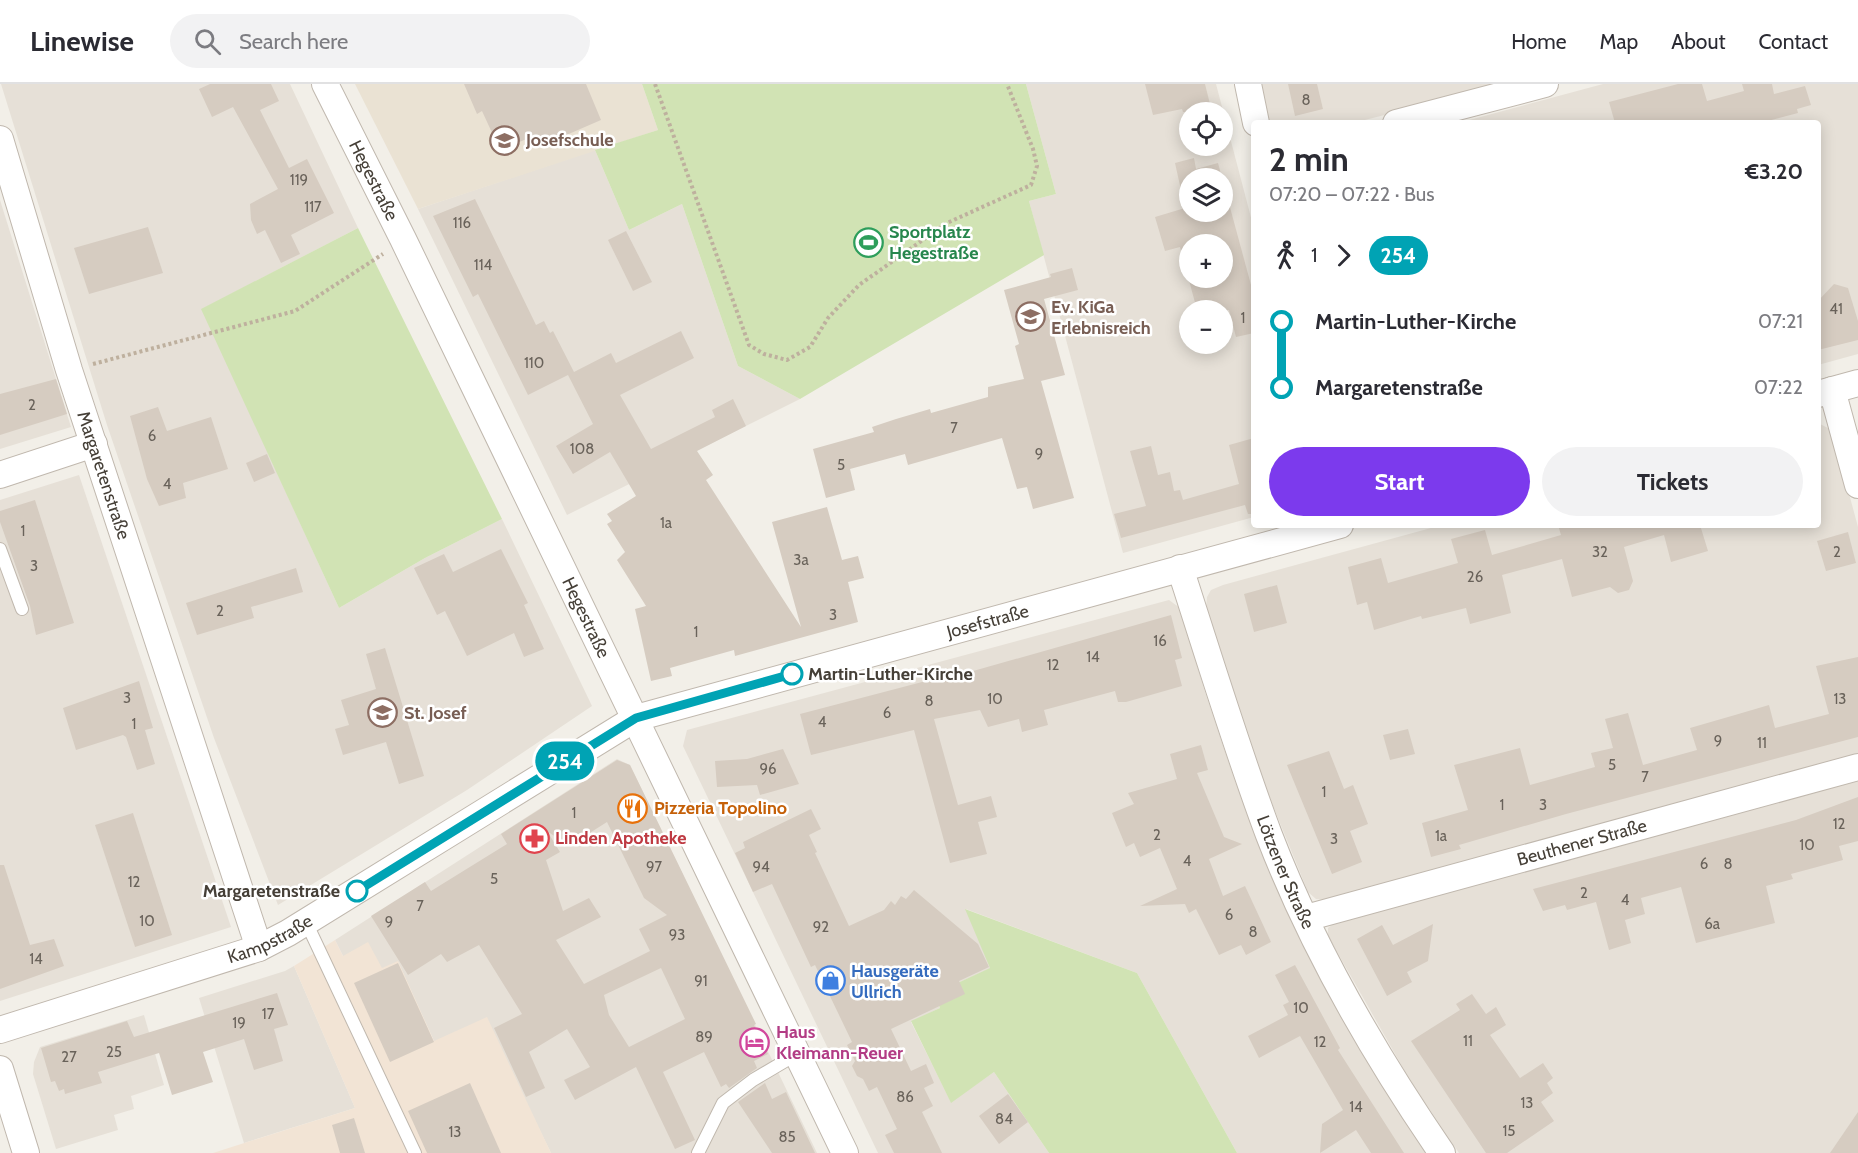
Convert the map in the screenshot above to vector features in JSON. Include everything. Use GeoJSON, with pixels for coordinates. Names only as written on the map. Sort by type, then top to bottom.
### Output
{"type":"FeatureCollection","features":[{"type":"Feature","properties":{"kind":"street","name":"Hegestraße"},"geometry":{"type":"LineString","coordinates":[[325,84],[403,239],[845,1153]]}},
{"type":"Feature","properties":{"kind":"street"},"geometry":{"type":"LineString","coordinates":[[1248,84],[1255,120]]}},
{"type":"Feature","properties":{"kind":"street"},"geometry":{"type":"LineString","coordinates":[[1407,120],[1545,84]]}},
{"type":"Feature","properties":{"kind":"street","name":"Margaretenstraße"},"geometry":{"type":"LineString","coordinates":[[0,139],[69,370],[259,948]]}},
{"type":"Feature","properties":{"kind":"street"},"geometry":{"type":"LineString","coordinates":[[1858,383],[1825,392],[1858,485]]}},
{"type":"Feature","properties":{"kind":"street"},"geometry":{"type":"LineString","coordinates":[[0,475],[94,444]]}},
{"type":"Feature","properties":{"kind":"street","name":"Josefstraße"},"geometry":{"type":"LineString","coordinates":[[636,718],[1330,528]]}},
{"type":"Feature","properties":{"kind":"street","name":"Lötzener Straße"},"geometry":{"type":"LineString","coordinates":[[1180,568],[1270,836],[1306,918],[1364,1030],[1442,1153]]}},
{"type":"Feature","properties":{"kind":"street","name":"Kampstraße"},"geometry":{"type":"LineString","coordinates":[[0,1030],[259,948],[306,922],[636,718]]}},
{"type":"Feature","properties":{"kind":"street","name":"Beuthener Straße"},"geometry":{"type":"LineString","coordinates":[[1306,918],[1858,767]]}},
{"type":"Feature","properties":{"kind":"street"},"geometry":{"type":"LineString","coordinates":[[0,1070],[26,1153]]}},
{"type":"Feature","properties":{"kind":"lane"},"geometry":{"type":"LineString","coordinates":[[0,549],[22,609]]}},
{"type":"Feature","properties":{"kind":"lane"},"geometry":{"type":"LineString","coordinates":[[306,922],[415,1153]]}},
{"type":"Feature","properties":{"kind":"lane"},"geometry":{"type":"LineString","coordinates":[[698,1153],[723,1103],[753,1080],[797,1054]]}},
{"type":"Feature","properties":{"kind":"path"},"geometry":{"type":"LineString","coordinates":[[655,84],[749,345],[764,354],[787,360],[810,347],[828,318],[859,285],[947,223],[1031,185],[1037,166],[1034,149],[1007,84]]}},
{"type":"Feature","properties":{"kind":"path"},"geometry":{"type":"LineString","coordinates":[[69,370],[295,311],[403,239]]}},
{"type":"Feature","properties":{"kind":"shaded area"},"geometry":{"type":"Polygon","coordinates":[[[1,84],[290,84],[358,228],[202,309],[339,608],[425,558],[502,519],[592,706],[467,790],[278,905],[214,738],[107,425],[1,84]]]}},
{"type":"Feature","properties":{"kind":"shaded area","name":"Josefschule"},"geometry":{"type":"Polygon","coordinates":[[[355,84],[642,84],[658,130],[418,209],[355,84]]]}},
{"type":"Feature","properties":{"kind":"shaded area"},"geometry":{"type":"Polygon","coordinates":[[[1026,84],[1216,84],[1221,102],[1179,102],[1179,156],[1233,156],[1233,149],[1251,218],[1251,518],[1123,553],[1029,201],[1056,194],[1026,84]]]}},
{"type":"Feature","properties":{"kind":"shaded area"},"geometry":{"type":"Polygon","coordinates":[[[1259,84],[1507,84],[1365,120],[1268,120],[1259,84]]]}},
{"type":"Feature","properties":{"kind":"shaded area"},"geometry":{"type":"Polygon","coordinates":[[[1603,84],[1858,84],[1858,354],[1821,364],[1821,120],[1469,120],[1603,84]]]}},
{"type":"Feature","properties":{"kind":"shaded area"},"geometry":{"type":"Polygon","coordinates":[[[595,150],[629,230],[682,204],[738,366],[800,399],[567,515],[418,209],[595,150]]]}},
{"type":"Feature","properties":{"kind":"shaded area"},"geometry":{"type":"Polygon","coordinates":[[[0,200],[71,427],[0,449],[0,200]]]}},
{"type":"Feature","properties":{"kind":"shaded area"},"geometry":{"type":"Polygon","coordinates":[[[1821,424],[1828,428],[1834,438],[1858,527],[1858,756],[1328,900],[1316,899],[1308,892],[1254,759],[1206,609],[1207,597],[1211,590],[1431,528],[1821,528],[1821,424]]]}},
{"type":"Feature","properties":{"kind":"shaded area"},"geometry":{"type":"Polygon","coordinates":[[[79,475],[231,927],[0,1001],[0,500],[79,475]]]}},
{"type":"Feature","properties":{"kind":"shaded area"},"geometry":{"type":"Polygon","coordinates":[[[1169,600],[1180,608],[1235,781],[1266,859],[1428,1153],[1237,1153],[1137,973],[966,909],[991,968],[934,994],[940,1008],[911,1022],[951,1102],[994,1072],[1049,1153],[878,1153],[683,746],[687,730],[1169,600]]]}},
{"type":"Feature","properties":{"kind":"shaded area"},"geometry":{"type":"Polygon","coordinates":[[[617,759],[630,765],[817,1153],[551,1153],[525,1100],[434,1041],[398,962],[382,969],[343,956],[335,940],[617,759]]]}},
{"type":"Feature","properties":{"kind":"shaded area"},"geometry":{"type":"Polygon","coordinates":[[[1858,781],[1858,1153],[1459,1153],[1411,1082],[1328,936],[1328,928],[1333,924],[1858,781]]]}},
{"type":"Feature","properties":{"kind":"shaded area"},"geometry":{"type":"Polygon","coordinates":[[[335,940],[343,956],[368,942],[382,968],[398,961],[434,1041],[487,1017],[551,1153],[213,1153],[355,1108],[294,966],[335,940]]]}},
{"type":"Feature","properties":{"kind":"shaded area"},"geometry":{"type":"Polygon","coordinates":[[[294,966],[355,1108],[244,1143],[199,998],[285,971],[294,966]]]}},
{"type":"Feature","properties":{"kind":"shaded area"},"geometry":{"type":"Polygon","coordinates":[[[144,1015],[164,1085],[131,1096],[134,1109],[114,1115],[118,1130],[56,1149],[33,1074],[34,1062],[40,1047],[144,1015]]]}},
{"type":"Feature","properties":{"kind":"green space","name":"Sportplatz Hegestraße"},"geometry":{"type":"Polygon","coordinates":[[[642,84],[1026,84],[1056,194],[1029,201],[1044,255],[800,399],[738,366],[682,204],[629,230],[595,150],[658,130],[642,84]]]}},
{"type":"Feature","properties":{"kind":"green space"},"geometry":{"type":"Polygon","coordinates":[[[358,228],[502,519],[425,558],[339,608],[201,309],[358,228]]]}},
{"type":"Feature","properties":{"kind":"green space"},"geometry":{"type":"Polygon","coordinates":[[[965,909],[1137,973],[1237,1153],[1049,1153],[994,1072],[951,1103],[911,1021],[940,1008],[934,994],[990,968],[965,909]]]}},
{"type":"Feature","properties":{"kind":"building"},"geometry":{"type":"Polygon","coordinates":[[[210,84],[271,84],[279,101],[260,110],[289,168],[307,159],[334,213],[291,235],[300,254],[281,263],[265,230],[257,234],[251,220],[250,204],[278,189],[233,107],[212,117],[199,89],[210,84]]]}},
{"type":"Feature","properties":{"kind":"building"},"geometry":{"type":"Polygon","coordinates":[[[464,84],[586,84],[601,120],[541,146],[536,135],[500,150],[482,111],[477,114],[464,84]]]}},
{"type":"Feature","properties":{"kind":"building"},"geometry":{"type":"Polygon","coordinates":[[[1145,84],[1205,84],[1210,102],[1179,102],[1179,110],[1153,115],[1145,84]]]}},
{"type":"Feature","properties":{"kind":"building"},"geometry":{"type":"Polygon","coordinates":[[[1288,84],[1317,84],[1323,109],[1295,116],[1288,84]]]}},
{"type":"Feature","properties":{"kind":"building"},"geometry":{"type":"Polygon","coordinates":[[[1678,84],[1702,84],[1707,101],[1744,91],[1742,84],[1772,84],[1774,94],[1805,86],[1811,105],[1797,109],[1798,113],[1771,120],[1614,120],[1609,102],[1678,84]]]}},
{"type":"Feature","properties":{"kind":"building"},"geometry":{"type":"Polygon","coordinates":[[[1194,158],[1196,168],[1179,168],[1179,181],[1175,163],[1194,158]]]}},
{"type":"Feature","properties":{"kind":"building"},"geometry":{"type":"Polygon","coordinates":[[[1218,163],[1219,168],[1200,168],[1218,163]]]}},
{"type":"Feature","properties":{"kind":"building"},"geometry":{"type":"Polygon","coordinates":[[[475,199],[536,325],[544,321],[550,333],[553,331],[574,372],[611,353],[616,363],[681,331],[694,358],[620,395],[651,449],[715,417],[712,410],[733,399],[746,426],[697,451],[713,475],[706,480],[801,627],[772,522],[827,507],[842,560],[858,556],[864,578],[848,582],[858,622],[735,656],[734,650],[670,668],[672,676],[651,681],[635,609],[646,606],[617,560],[625,552],[607,524],[612,521],[607,514],[636,496],[610,452],[573,474],[556,446],[593,424],[568,375],[528,395],[478,294],[473,297],[433,216],[475,199]]]}},
{"type":"Feature","properties":{"kind":"building"},"geometry":{"type":"Polygon","coordinates":[[[1179,210],[1179,222],[1233,222],[1233,218],[1251,285],[1251,334],[1236,337],[1233,325],[1233,300],[1194,300],[1191,288],[1233,288],[1233,234],[1179,234],[1179,247],[1165,251],[1155,217],[1179,210]]]}},
{"type":"Feature","properties":{"kind":"building"},"geometry":{"type":"Polygon","coordinates":[[[148,227],[163,273],[89,294],[74,248],[148,227]]]}},
{"type":"Feature","properties":{"kind":"building"},"geometry":{"type":"Polygon","coordinates":[[[626,231],[652,282],[633,291],[608,240],[626,231]]]}},
{"type":"Feature","properties":{"kind":"building"},"geometry":{"type":"Polygon","coordinates":[[[1072,268],[1078,290],[1044,299],[1065,375],[1041,381],[1074,498],[1033,509],[1027,487],[1017,489],[1002,438],[908,465],[905,454],[850,469],[855,490],[826,498],[813,449],[874,432],[872,427],[896,419],[930,409],[931,413],[988,397],[988,387],[1024,379],[1015,346],[1019,344],[1004,290],[1051,277],[1050,274],[1072,268]]]}},
{"type":"Feature","properties":{"kind":"building"},"geometry":{"type":"Polygon","coordinates":[[[1834,284],[1848,288],[1858,321],[1858,340],[1821,349],[1821,298],[1834,284]]]}},
{"type":"Feature","properties":{"kind":"building"},"geometry":{"type":"Polygon","coordinates":[[[56,379],[67,414],[0,435],[0,394],[56,379]]]}},
{"type":"Feature","properties":{"kind":"building"},"geometry":{"type":"Polygon","coordinates":[[[158,407],[167,431],[211,417],[228,469],[183,483],[186,498],[159,506],[147,479],[130,416],[158,407]]]}},
{"type":"Feature","properties":{"kind":"building"},"geometry":{"type":"Polygon","coordinates":[[[1251,439],[1251,514],[1248,514],[1245,505],[1121,538],[1114,514],[1146,506],[1130,451],[1151,446],[1158,475],[1170,472],[1174,491],[1180,490],[1183,500],[1239,484],[1229,445],[1251,439]]]}},
{"type":"Feature","properties":{"kind":"building"},"geometry":{"type":"Polygon","coordinates":[[[267,454],[275,473],[254,482],[246,463],[267,454]]]}},
{"type":"Feature","properties":{"kind":"building"},"geometry":{"type":"Polygon","coordinates":[[[35,500],[74,623],[36,635],[30,606],[0,522],[0,511],[35,500]]]}},
{"type":"Feature","properties":{"kind":"building"},"geometry":{"type":"Polygon","coordinates":[[[1559,528],[1701,528],[1708,551],[1671,562],[1664,535],[1624,547],[1633,581],[1629,590],[1618,593],[1610,587],[1572,597],[1562,559],[1502,575],[1511,613],[1470,624],[1466,608],[1422,619],[1421,616],[1374,630],[1367,602],[1357,605],[1348,567],[1381,558],[1388,583],[1458,563],[1451,539],[1485,530],[1492,555],[1561,535],[1559,528]]]}},
{"type":"Feature","properties":{"kind":"building"},"geometry":{"type":"Polygon","coordinates":[[[1848,532],[1856,563],[1826,571],[1817,541],[1848,532]]]}},
{"type":"Feature","properties":{"kind":"building"},"geometry":{"type":"Polygon","coordinates":[[[501,549],[528,603],[524,605],[544,649],[524,657],[514,633],[467,656],[445,611],[437,615],[414,568],[444,554],[453,572],[501,549]]]}},
{"type":"Feature","properties":{"kind":"building"},"geometry":{"type":"Polygon","coordinates":[[[296,568],[303,592],[251,607],[254,618],[197,635],[186,603],[296,568]]]}},
{"type":"Feature","properties":{"kind":"building"},"geometry":{"type":"Polygon","coordinates":[[[1277,585],[1287,623],[1254,632],[1244,594],[1277,585]]]}},
{"type":"Feature","properties":{"kind":"building"},"geometry":{"type":"Polygon","coordinates":[[[1171,615],[1182,658],[1175,660],[1182,686],[1126,702],[1118,702],[1115,691],[1044,710],[1048,725],[1022,732],[1019,719],[988,727],[980,710],[934,719],[958,805],[991,796],[997,817],[978,822],[987,854],[950,863],[914,730],[811,755],[800,714],[945,676],[945,679],[1171,615]]]}},
{"type":"Feature","properties":{"kind":"building","name":"St. Josef"},"geometry":{"type":"Polygon","coordinates":[[[385,648],[424,776],[399,784],[386,742],[343,755],[335,729],[349,725],[341,700],[376,689],[366,654],[385,648]]]}},
{"type":"Feature","properties":{"kind":"building"},"geometry":{"type":"Polygon","coordinates":[[[1858,657],[1858,737],[1566,814],[1459,845],[1461,849],[1431,857],[1422,823],[1468,810],[1454,765],[1520,748],[1530,785],[1595,767],[1591,753],[1613,748],[1605,719],[1628,713],[1643,765],[1697,750],[1690,728],[1769,705],[1775,728],[1829,714],[1816,666],[1858,657]]]}},
{"type":"Feature","properties":{"kind":"building"},"geometry":{"type":"Polygon","coordinates":[[[139,681],[153,728],[145,730],[155,764],[137,770],[126,737],[123,735],[76,750],[63,708],[139,681]]]}},
{"type":"Feature","properties":{"kind":"building"},"geometry":{"type":"Polygon","coordinates":[[[1408,729],[1415,754],[1390,760],[1383,735],[1408,729]]]}},
{"type":"Feature","properties":{"kind":"building"},"geometry":{"type":"Polygon","coordinates":[[[1201,745],[1208,770],[1197,773],[1224,837],[1242,844],[1209,859],[1223,896],[1245,886],[1271,942],[1246,955],[1241,945],[1219,955],[1196,909],[1189,913],[1185,904],[1140,906],[1177,889],[1160,848],[1140,857],[1134,843],[1126,847],[1112,813],[1134,804],[1128,793],[1177,779],[1170,754],[1201,745]]]}},
{"type":"Feature","properties":{"kind":"building"},"geometry":{"type":"Polygon","coordinates":[[[783,749],[799,784],[760,795],[757,785],[717,787],[715,761],[747,759],[783,749]]]}},
{"type":"Feature","properties":{"kind":"building"},"geometry":{"type":"Polygon","coordinates":[[[1329,751],[1344,789],[1353,785],[1368,824],[1350,831],[1362,862],[1332,874],[1287,765],[1329,751]]]}},
{"type":"Feature","properties":{"kind":"building"},"geometry":{"type":"Polygon","coordinates":[[[617,760],[630,765],[756,1024],[754,1025],[768,1054],[754,1061],[757,1068],[729,1088],[726,1084],[721,1087],[704,1052],[663,1072],[695,1140],[675,1149],[636,1067],[575,1100],[564,1080],[590,1067],[567,1029],[529,1052],[545,1088],[526,1097],[494,1028],[522,1014],[479,945],[447,962],[441,954],[408,975],[371,916],[425,882],[431,891],[507,844],[501,834],[617,760]],[[607,822],[569,846],[547,831],[560,852],[546,860],[563,911],[589,898],[601,917],[556,940],[584,984],[650,951],[639,929],[667,915],[644,898],[607,822]],[[661,968],[604,995],[609,1015],[629,1047],[685,1019],[661,968]]]}},
{"type":"Feature","properties":{"kind":"building"},"geometry":{"type":"Polygon","coordinates":[[[1858,797],[1858,841],[1839,846],[1843,860],[1791,874],[1793,879],[1766,886],[1775,923],[1696,943],[1681,887],[1641,898],[1645,914],[1625,920],[1631,943],[1609,950],[1596,902],[1567,910],[1565,905],[1543,911],[1533,889],[1796,820],[1858,797]]]}},
{"type":"Feature","properties":{"kind":"building"},"geometry":{"type":"Polygon","coordinates":[[[811,809],[821,829],[809,835],[849,926],[884,910],[891,901],[895,905],[901,896],[906,899],[914,890],[978,944],[989,967],[959,981],[965,994],[891,1029],[911,1071],[926,1064],[934,1083],[924,1088],[933,1106],[922,1112],[942,1153],[894,1153],[885,1135],[897,1129],[877,1087],[869,1091],[852,1066],[855,1061],[847,1045],[852,1042],[815,965],[811,967],[772,884],[753,892],[735,853],[745,848],[743,842],[811,809]]]}},
{"type":"Feature","properties":{"kind":"building"},"geometry":{"type":"Polygon","coordinates":[[[133,813],[172,935],[135,947],[95,825],[133,813]]]}},
{"type":"Feature","properties":{"kind":"building"},"geometry":{"type":"Polygon","coordinates":[[[0,865],[4,865],[30,945],[54,939],[64,966],[0,989],[0,865]]]}},
{"type":"Feature","properties":{"kind":"building"},"geometry":{"type":"Polygon","coordinates":[[[1433,924],[1428,961],[1407,972],[1412,982],[1387,996],[1357,939],[1382,925],[1393,945],[1433,924]]]}},
{"type":"Feature","properties":{"kind":"building"},"geometry":{"type":"Polygon","coordinates":[[[398,963],[434,1042],[390,1062],[354,983],[398,963]]]}},
{"type":"Feature","properties":{"kind":"building"},"geometry":{"type":"Polygon","coordinates":[[[1295,965],[1340,1048],[1338,1050],[1404,1153],[1371,1153],[1356,1130],[1320,1153],[1322,1124],[1343,1110],[1300,1036],[1259,1058],[1248,1036],[1288,1015],[1283,1005],[1289,1002],[1275,975],[1295,965]]]}},
{"type":"Feature","properties":{"kind":"building"},"geometry":{"type":"Polygon","coordinates":[[[277,993],[288,1025],[274,1029],[283,1061],[254,1070],[244,1039],[203,1052],[213,1082],[172,1095],[159,1053],[98,1072],[102,1083],[65,1094],[64,1089],[59,1091],[55,1081],[51,1082],[41,1048],[127,1021],[134,1037],[277,993]]]}},
{"type":"Feature","properties":{"kind":"building"},"geometry":{"type":"Polygon","coordinates":[[[1472,994],[1486,1014],[1496,1007],[1506,1025],[1490,1035],[1520,1078],[1543,1063],[1553,1078],[1547,1083],[1553,1093],[1541,1102],[1554,1121],[1507,1153],[1486,1153],[1411,1041],[1460,1010],[1456,1004],[1472,994]]]}},
{"type":"Feature","properties":{"kind":"building"},"geometry":{"type":"Polygon","coordinates":[[[470,1083],[501,1153],[427,1153],[408,1111],[470,1083]]]}},
{"type":"Feature","properties":{"kind":"building"},"geometry":{"type":"Polygon","coordinates":[[[765,1083],[772,1099],[786,1092],[815,1153],[772,1153],[738,1102],[765,1083]]]}},
{"type":"Feature","properties":{"kind":"building"},"geometry":{"type":"Polygon","coordinates":[[[1008,1094],[1028,1122],[999,1144],[979,1116],[1008,1094]]]}},
{"type":"Feature","properties":{"kind":"building"},"geometry":{"type":"Polygon","coordinates":[[[1858,1112],[1858,1153],[1830,1153],[1858,1112]]]}},
{"type":"Feature","properties":{"kind":"building"},"geometry":{"type":"Polygon","coordinates":[[[354,1118],[365,1153],[340,1153],[332,1125],[354,1118]]]}},
{"type":"Feature","properties":{"kind":"bus line","name":"254"},"geometry":{"type":"LineString","coordinates":[[357,891],[636,718],[792,674]]}},
{"type":"Feature","properties":{"kind":"place","name":"Josefschule"},"geometry":{"type":"Point","coordinates":[505,140]}},
{"type":"Feature","properties":{"kind":"place","name":"Sportplatz Hegestraße"},"geometry":{"type":"Point","coordinates":[868,242]}},
{"type":"Feature","properties":{"kind":"place","name":"Ev. KiGa Erlebnisreich"},"geometry":{"type":"Point","coordinates":[1030,317]}},
{"type":"Feature","properties":{"kind":"place","name":"Martin-Luther-Kirche"},"geometry":{"type":"Point","coordinates":[792,674]}},
{"type":"Feature","properties":{"kind":"place","name":"St. Josef"},"geometry":{"type":"Point","coordinates":[383,713]}},
{"type":"Feature","properties":{"kind":"place","name":"Pizzeria Topolino"},"geometry":{"type":"Point","coordinates":[633,808]}},
{"type":"Feature","properties":{"kind":"place","name":"Linden Apotheke"},"geometry":{"type":"Point","coordinates":[534,838]}},
{"type":"Feature","properties":{"kind":"place","name":"Margaretenstraße"},"geometry":{"type":"Point","coordinates":[357,891]}},
{"type":"Feature","properties":{"kind":"place","name":"Hausgeräte Ullrich"},"geometry":{"type":"Point","coordinates":[830,981]}},
{"type":"Feature","properties":{"kind":"place","name":"Haus Kleimann-Reuer"},"geometry":{"type":"Point","coordinates":[755,1042]}}]}
